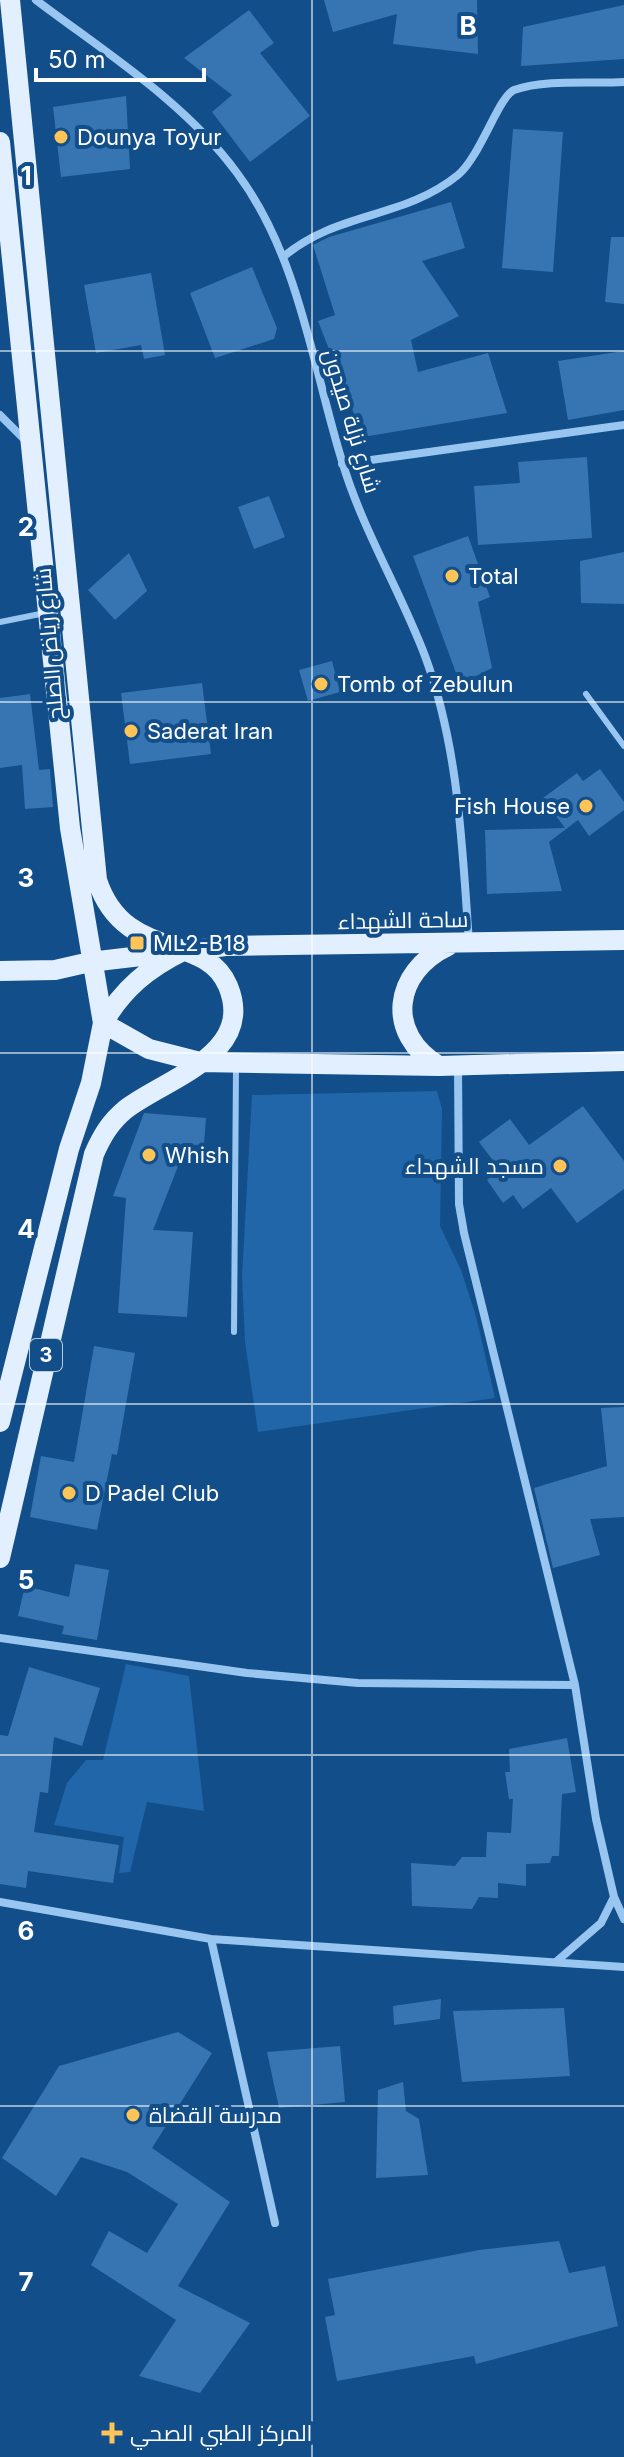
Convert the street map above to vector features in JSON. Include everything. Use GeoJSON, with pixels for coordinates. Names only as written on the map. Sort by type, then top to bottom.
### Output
{"type":"FeatureCollection","features":[{"type":"Feature","properties":{"kind":"main road","name":"شارع رياض الصلح"},"geometry":{"type":"LineString","coordinates":[[10,0],[97,880],[107,903],[132,929],[150,941],[183,951]]}},
{"type":"Feature","properties":{"kind":"main road","name":"شارع رياض الصلح"},"geometry":{"type":"LineString","coordinates":[[0,142],[45,613],[70,828],[90,962]]}},
{"type":"Feature","properties":{"kind":"main road","name":"ساحة الشهداء"},"geometry":{"type":"LineString","coordinates":[[0,971],[55,970],[90,962],[226,946],[624,940]]}},
{"type":"Feature","properties":{"kind":"main road"},"geometry":{"type":"LineString","coordinates":[[449,1066],[420,1052],[407,1032],[403,996],[420,965],[460,944]]}},
{"type":"Feature","properties":{"kind":"main road"},"geometry":{"type":"LineString","coordinates":[[103,1023],[132,983],[183,951],[211,960],[228,986],[233,1009],[229,1035],[200,1062]]}},
{"type":"Feature","properties":{"kind":"main road"},"geometry":{"type":"LineString","coordinates":[[90,962],[103,1023]]}},
{"type":"Feature","properties":{"kind":"main road"},"geometry":{"type":"LineString","coordinates":[[55,970],[73,977],[99,995]]}},
{"type":"Feature","properties":{"kind":"main road"},"geometry":{"type":"LineString","coordinates":[[103,1023],[149,1049],[200,1062],[449,1066],[624,1061]]}},
{"type":"Feature","properties":{"kind":"main road","name":"3"},"geometry":{"type":"LineString","coordinates":[[0,1422],[69,1149],[91,1083],[103,1023]]}},
{"type":"Feature","properties":{"kind":"main road","name":"3"},"geometry":{"type":"LineString","coordinates":[[0,1558],[94,1154],[104,1130],[124,1111],[200,1062]]}},
{"type":"Feature","properties":{"kind":"street","name":"شارع نزلة صيدون"},"geometry":{"type":"LineString","coordinates":[[36,0],[169,101],[215,144],[258,205],[283,257],[342,464],[424,655],[442,708],[452,752],[460,944]]}},
{"type":"Feature","properties":{"kind":"street"},"geometry":{"type":"LineString","coordinates":[[283,257],[321,230],[410,205],[441,189],[475,157],[504,99],[513,91],[538,86],[624,82]]}},
{"type":"Feature","properties":{"kind":"street"},"geometry":{"type":"LineString","coordinates":[[0,415],[31,446]]}},
{"type":"Feature","properties":{"kind":"street"},"geometry":{"type":"LineString","coordinates":[[342,464],[624,425]]}},
{"type":"Feature","properties":{"kind":"street"},"geometry":{"type":"LineString","coordinates":[[449,1066],[464,1233],[575,1685],[596,1819],[614,1897],[624,1919]]}},
{"type":"Feature","properties":{"kind":"street"},"geometry":{"type":"LineString","coordinates":[[0,1638],[247,1673],[358,1683],[575,1685]]}},
{"type":"Feature","properties":{"kind":"street"},"geometry":{"type":"LineString","coordinates":[[556,1962],[601,1923],[614,1897]]}},
{"type":"Feature","properties":{"kind":"street"},"geometry":{"type":"LineString","coordinates":[[0,1902],[211,1939],[624,1967]]}},
{"type":"Feature","properties":{"kind":"street"},"geometry":{"type":"LineString","coordinates":[[211,1939],[275,2223]]}},
{"type":"Feature","properties":{"kind":"lane"},"geometry":{"type":"LineString","coordinates":[[0,622],[45,613]]}},
{"type":"Feature","properties":{"kind":"lane"},"geometry":{"type":"LineString","coordinates":[[586,694],[624,746]]}},
{"type":"Feature","properties":{"kind":"lane"},"geometry":{"type":"LineString","coordinates":[[234,1332],[236,1063]]}},
{"type":"Feature","properties":{"kind":"shaded area"},"geometry":{"type":"Polygon","coordinates":[[[437,1091],[442,1109],[440,1226],[461,1270],[476,1316],[495,1398],[258,1432],[245,1342],[242,1277],[252,1095],[437,1091]]]}},
{"type":"Feature","properties":{"kind":"shaded area"},"geometry":{"type":"Polygon","coordinates":[[[126,1664],[189,1676],[204,1811],[147,1802],[130,1872],[119,1873],[124,1837],[54,1825],[67,1783],[86,1760],[103,1760],[126,1664]]]}},
{"type":"Feature","properties":{"kind":"building"},"geometry":{"type":"Polygon","coordinates":[[[324,0],[477,0],[478,54],[393,44],[397,14],[333,32],[324,0]]]}},
{"type":"Feature","properties":{"kind":"building"},"geometry":{"type":"Polygon","coordinates":[[[624,5],[624,59],[521,66],[523,27],[624,5]]]}},
{"type":"Feature","properties":{"kind":"building"},"geometry":{"type":"Polygon","coordinates":[[[249,10],[274,43],[260,53],[310,116],[250,162],[212,112],[232,95],[184,58],[249,10]]]}},
{"type":"Feature","properties":{"kind":"building"},"geometry":{"type":"Polygon","coordinates":[[[126,96],[130,169],[61,177],[53,107],[126,96]]]}},
{"type":"Feature","properties":{"kind":"building"},"geometry":{"type":"Polygon","coordinates":[[[513,129],[563,132],[553,272],[502,268],[513,129]]]}},
{"type":"Feature","properties":{"kind":"building"},"geometry":{"type":"Polygon","coordinates":[[[451,202],[465,248],[422,261],[459,316],[411,340],[418,372],[488,353],[507,413],[363,437],[318,321],[335,315],[313,245],[329,237],[451,202]]]}},
{"type":"Feature","properties":{"kind":"building"},"geometry":{"type":"Polygon","coordinates":[[[611,237],[624,237],[624,304],[605,302],[611,237]]]}},
{"type":"Feature","properties":{"kind":"building"},"geometry":{"type":"Polygon","coordinates":[[[252,267],[277,328],[274,339],[215,358],[190,293],[252,267]]]}},
{"type":"Feature","properties":{"kind":"building"},"geometry":{"type":"Polygon","coordinates":[[[151,273],[165,355],[144,359],[141,345],[96,353],[84,285],[151,273]]]}},
{"type":"Feature","properties":{"kind":"building"},"geometry":{"type":"Polygon","coordinates":[[[624,351],[624,410],[568,420],[558,361],[624,351]]]}},
{"type":"Feature","properties":{"kind":"building"},"geometry":{"type":"Polygon","coordinates":[[[587,457],[592,538],[478,545],[474,486],[520,483],[518,462],[587,457]]]}},
{"type":"Feature","properties":{"kind":"building"},"geometry":{"type":"Polygon","coordinates":[[[269,496],[285,537],[254,549],[238,507],[269,496]]]}},
{"type":"Feature","properties":{"kind":"building"},"geometry":{"type":"Polygon","coordinates":[[[468,536],[490,597],[478,602],[492,668],[460,684],[413,556],[468,536]]]}},
{"type":"Feature","properties":{"kind":"building"},"geometry":{"type":"Polygon","coordinates":[[[624,552],[624,604],[581,603],[580,561],[624,552]]]}},
{"type":"Feature","properties":{"kind":"building"},"geometry":{"type":"Polygon","coordinates":[[[129,553],[147,591],[115,620],[88,590],[129,553]]]}},
{"type":"Feature","properties":{"kind":"building","name":"Tomb of Zebulun"},"geometry":{"type":"Polygon","coordinates":[[[332,661],[340,692],[308,701],[299,670],[332,661]]]}},
{"type":"Feature","properties":{"kind":"building"},"geometry":{"type":"Polygon","coordinates":[[[202,683],[211,754],[130,764],[121,693],[202,683]]]}},
{"type":"Feature","properties":{"kind":"building"},"geometry":{"type":"Polygon","coordinates":[[[30,694],[39,770],[50,769],[53,807],[25,809],[22,765],[0,768],[0,698],[30,694]]]}},
{"type":"Feature","properties":{"kind":"building"},"geometry":{"type":"Polygon","coordinates":[[[600,769],[624,802],[624,810],[589,836],[578,820],[549,842],[562,891],[487,894],[485,830],[565,828],[543,798],[577,773],[583,781],[600,769]]]}},
{"type":"Feature","properties":{"kind":"building","name":"مسجد الشهداء"},"geometry":{"type":"Polygon","coordinates":[[[583,1106],[624,1161],[624,1189],[577,1223],[551,1188],[523,1209],[513,1195],[503,1203],[487,1180],[500,1170],[479,1142],[510,1119],[529,1145],[583,1106]]]}},
{"type":"Feature","properties":{"kind":"building"},"geometry":{"type":"Polygon","coordinates":[[[144,1113],[206,1118],[204,1144],[186,1146],[153,1230],[193,1232],[187,1317],[118,1313],[126,1198],[113,1196],[144,1113]]]}},
{"type":"Feature","properties":{"kind":"building"},"geometry":{"type":"Polygon","coordinates":[[[94,1346],[135,1353],[117,1455],[112,1454],[97,1530],[30,1517],[41,1456],[74,1462],[94,1346]]]}},
{"type":"Feature","properties":{"kind":"building"},"geometry":{"type":"Polygon","coordinates":[[[624,1407],[624,1517],[590,1519],[600,1555],[553,1568],[534,1488],[607,1466],[601,1408],[624,1407]]]}},
{"type":"Feature","properties":{"kind":"building"},"geometry":{"type":"Polygon","coordinates":[[[75,1564],[109,1570],[97,1640],[62,1634],[64,1626],[18,1616],[25,1586],[69,1597],[75,1564]]]}},
{"type":"Feature","properties":{"kind":"building"},"geometry":{"type":"Polygon","coordinates":[[[29,1667],[100,1688],[82,1746],[54,1737],[48,1793],[40,1792],[34,1832],[119,1845],[113,1883],[28,1871],[26,1888],[0,1884],[0,1735],[8,1736],[29,1667]]]}},
{"type":"Feature","properties":{"kind":"building"},"geometry":{"type":"Polygon","coordinates":[[[567,1738],[576,1792],[562,1794],[559,1856],[552,1856],[550,1863],[526,1864],[526,1886],[498,1883],[498,1898],[479,1897],[472,1909],[412,1906],[411,1863],[455,1866],[462,1857],[486,1857],[487,1832],[511,1833],[513,1799],[509,1799],[505,1772],[510,1772],[509,1749],[567,1738]]]}},
{"type":"Feature","properties":{"kind":"building"},"geometry":{"type":"Polygon","coordinates":[[[441,1999],[440,2019],[394,2025],[393,2006],[441,1999]]]}},
{"type":"Feature","properties":{"kind":"building"},"geometry":{"type":"Polygon","coordinates":[[[564,2008],[570,2076],[462,2082],[453,2011],[564,2008]]]}},
{"type":"Feature","properties":{"kind":"building"},"geometry":{"type":"Polygon","coordinates":[[[178,2032],[212,2053],[152,2148],[230,2202],[178,2286],[250,2323],[200,2393],[139,2376],[176,2320],[91,2265],[109,2231],[147,2253],[178,2204],[127,2172],[81,2157],[56,2196],[2,2158],[59,2066],[178,2032]]]}},
{"type":"Feature","properties":{"kind":"building"},"geometry":{"type":"Polygon","coordinates":[[[340,2046],[345,2102],[279,2108],[267,2052],[340,2046]]]}},
{"type":"Feature","properties":{"kind":"building"},"geometry":{"type":"Polygon","coordinates":[[[403,2082],[406,2111],[419,2119],[428,2175],[376,2178],[378,2090],[403,2082]]]}},
{"type":"Feature","properties":{"kind":"building"},"geometry":{"type":"Polygon","coordinates":[[[559,2241],[569,2273],[605,2266],[618,2326],[476,2364],[474,2356],[337,2381],[325,2317],[335,2315],[328,2279],[479,2250],[559,2241]]]}},
{"type":"Feature","properties":{"kind":"place","name":"Dounya Toyur"},"geometry":{"type":"Point","coordinates":[61,137]}},
{"type":"Feature","properties":{"kind":"place","name":"Total"},"geometry":{"type":"Point","coordinates":[452,576]}},
{"type":"Feature","properties":{"kind":"place","name":"Tomb of Zebulun"},"geometry":{"type":"Point","coordinates":[321,684]}},
{"type":"Feature","properties":{"kind":"place","name":"Saderat Iran"},"geometry":{"type":"Point","coordinates":[131,731]}},
{"type":"Feature","properties":{"kind":"place","name":"Fish House"},"geometry":{"type":"Point","coordinates":[586,806]}},
{"type":"Feature","properties":{"kind":"place","name":"ML2-B18"},"geometry":{"type":"Point","coordinates":[137,943]}},
{"type":"Feature","properties":{"kind":"place","name":"Whish"},"geometry":{"type":"Point","coordinates":[149,1155]}},
{"type":"Feature","properties":{"kind":"place","name":"مسجد الشهداء"},"geometry":{"type":"Point","coordinates":[560,1166]}},
{"type":"Feature","properties":{"kind":"place","name":"D Padel Club"},"geometry":{"type":"Point","coordinates":[69,1493]}},
{"type":"Feature","properties":{"kind":"place","name":"مدرسة القضاة"},"geometry":{"type":"Point","coordinates":[133,2115]}},
{"type":"Feature","properties":{"kind":"place","name":"المركز الطبي الصحي"},"geometry":{"type":"Point","coordinates":[112,2433]}}]}
